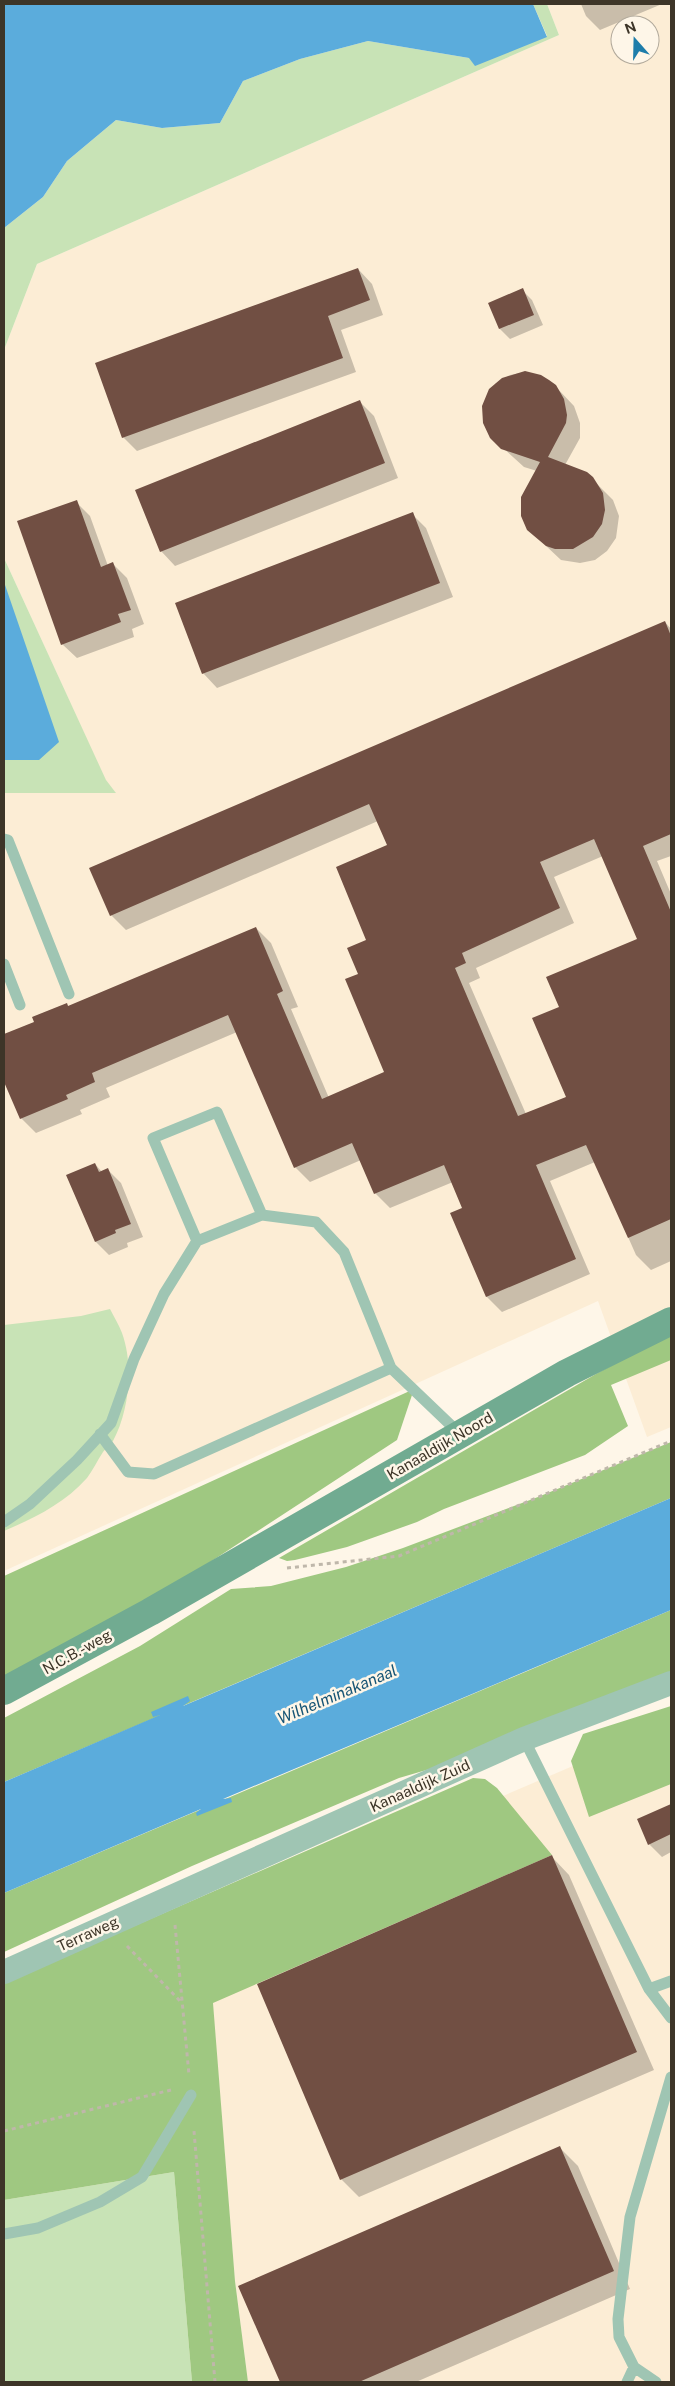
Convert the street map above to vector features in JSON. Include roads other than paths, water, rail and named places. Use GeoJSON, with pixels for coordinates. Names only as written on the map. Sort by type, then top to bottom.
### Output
{"type":"FeatureCollection","features":[{"type":"Feature","properties":{"kind":"street","name":"Kanaaldijk Noord"},"geometry":{"type":"LineString","coordinates":[[150,1612],[567,1374],[671,1321]]}},
{"type":"Feature","properties":{"kind":"street","name":"N.C.B.-weg"},"geometry":{"type":"LineString","coordinates":[[4,1691],[150,1612]]}},
{"type":"Feature","properties":{"kind":"street","name":"Kanaaldijk Zuid"},"geometry":{"type":"LineString","coordinates":[[173,1897],[524,1739],[671,1684]]}},
{"type":"Feature","properties":{"kind":"street","name":"Terraweg"},"geometry":{"type":"LineString","coordinates":[[4,1972],[173,1897]]}},
{"type":"Feature","properties":{"kind":"lane"},"geometry":{"type":"LineString","coordinates":[[4,839],[8,840],[69,994]]}},
{"type":"Feature","properties":{"kind":"lane"},"geometry":{"type":"LineString","coordinates":[[4,964],[20,1005]]}},
{"type":"Feature","properties":{"kind":"lane"},"geometry":{"type":"LineString","coordinates":[[197,1241],[153,1138],[217,1112],[262,1215]]}},
{"type":"Feature","properties":{"kind":"lane"},"geometry":{"type":"LineString","coordinates":[[4,1522],[30,1504],[111,1423],[134,1358],[164,1294],[197,1241],[262,1215],[316,1222],[344,1252],[391,1368],[460,1434]]}},
{"type":"Feature","properties":{"kind":"lane"},"geometry":{"type":"LineString","coordinates":[[100,1434],[128,1472],[154,1474],[391,1368]]}},
{"type":"Feature","properties":{"kind":"lane"},"geometry":{"type":"LineString","coordinates":[[524,1739],[649,1989],[671,2018]]}},
{"type":"Feature","properties":{"kind":"lane"},"geometry":{"type":"LineString","coordinates":[[649,1989],[671,1981]]}},
{"type":"Feature","properties":{"kind":"lane"},"geometry":{"type":"LineString","coordinates":[[656,2382],[634,2368],[619,2336],[618,2320],[630,2217],[671,2077]]}},
{"type":"Feature","properties":{"kind":"lane"},"geometry":{"type":"LineString","coordinates":[[4,2234],[38,2228],[100,2202],[142,2177],[191,2095]]}},
{"type":"Feature","properties":{"kind":"lane"},"geometry":{"type":"LineString","coordinates":[[627,2382],[634,2368]]}},
{"type":"Feature","properties":{"kind":"water"},"geometry":{"type":"Polygon","coordinates":[[[4,4],[533,4],[547,37],[475,66],[469,58],[368,41],[300,59],[243,81],[220,123],[162,128],[116,120],[67,161],[43,197],[4,228],[4,4]]]}},
{"type":"Feature","properties":{"kind":"water"},"geometry":{"type":"Polygon","coordinates":[[[4,582],[59,742],[39,760],[4,760],[4,582]]]}},
{"type":"Feature","properties":{"kind":"water","name":"Wilhelminakanaal"},"geometry":{"type":"Polygon","coordinates":[[[671,1498],[671,1610],[223,1799],[231,1798],[232,1802],[197,1816],[196,1813],[201,1809],[4,1893],[4,1782],[160,1715],[153,1717],[151,1712],[188,1696],[190,1701],[183,1706],[671,1498]]]}}]}
